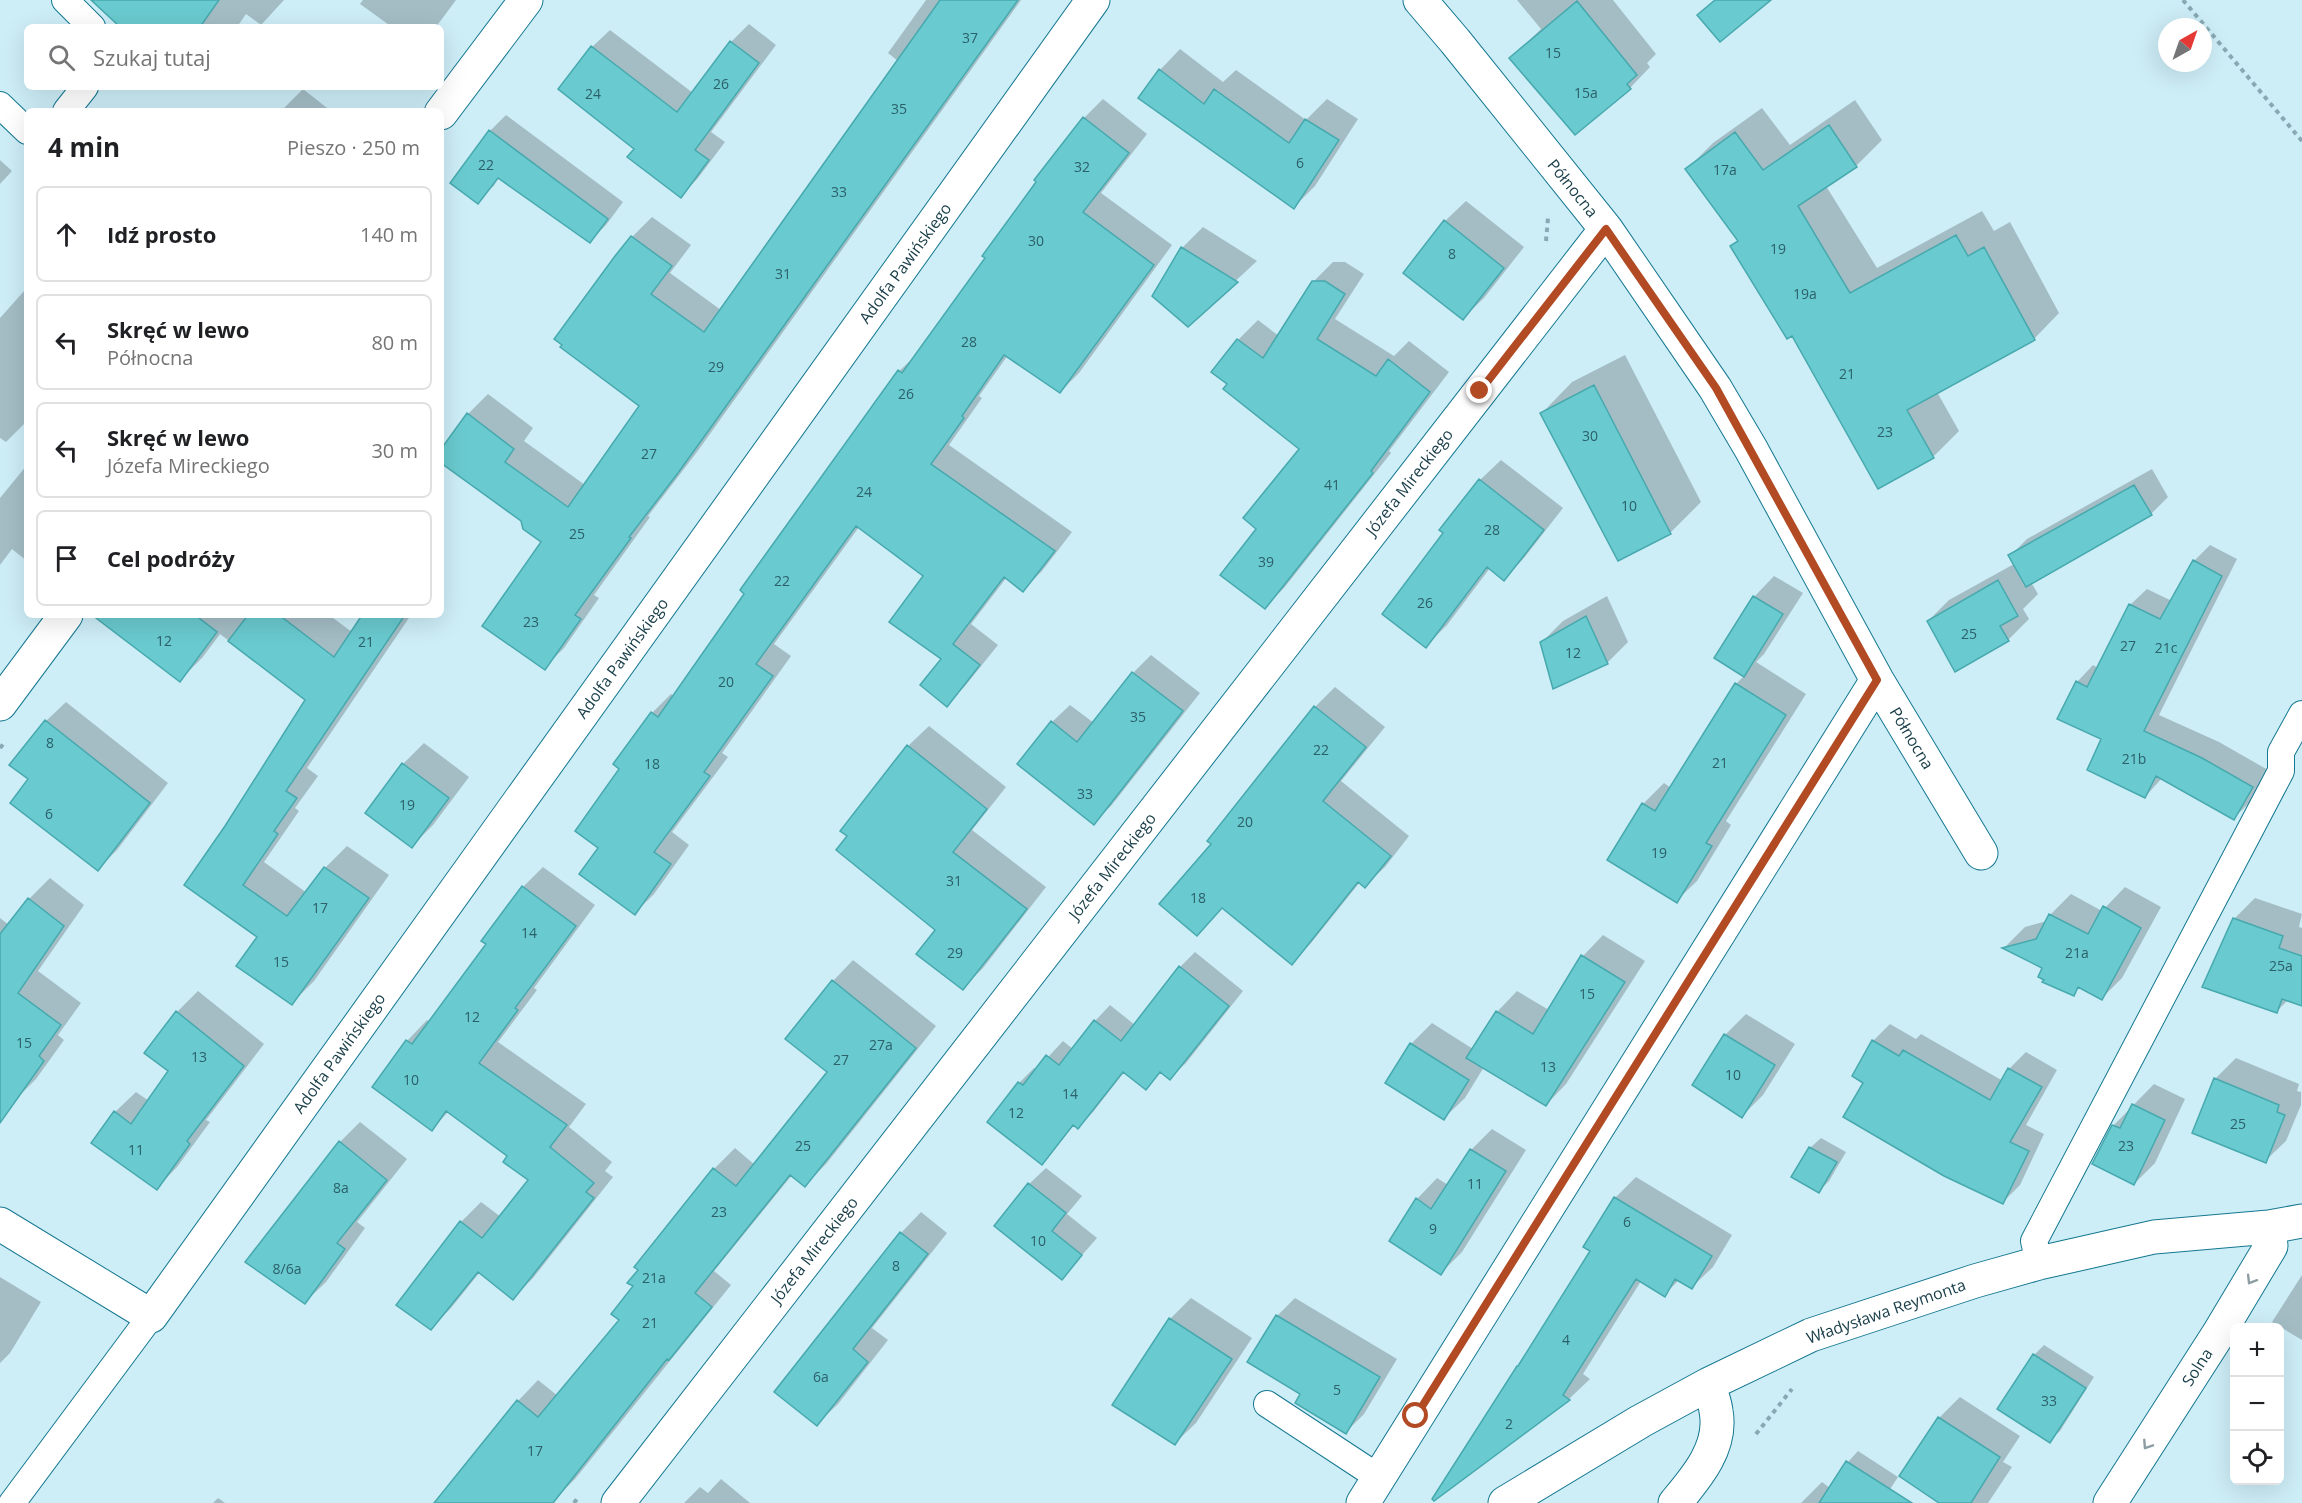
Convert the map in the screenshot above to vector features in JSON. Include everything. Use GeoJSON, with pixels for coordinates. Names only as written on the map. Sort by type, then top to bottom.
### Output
{"type":"FeatureCollection","features":[{"type":"Feature","properties":{"kind":"street"},"geometry":{"type":"LineString","coordinates":[[444,109],[526,0]]}},
{"type":"Feature","properties":{"kind":"street","name":"Adolfa Pawińskiego"},"geometry":{"type":"LineString","coordinates":[[151,1316],[1093,0]]}},
{"type":"Feature","properties":{"kind":"street","name":"Północna"},"geometry":{"type":"LineString","coordinates":[[1420,0],[1606,229],[1716,388],[1877,680],[1981,853]]}},
{"type":"Feature","properties":{"kind":"street","name":"Józefa Mireckiego"},"geometry":{"type":"LineString","coordinates":[[618,1503],[1606,229]]}},
{"type":"Feature","properties":{"kind":"street"},"geometry":{"type":"LineString","coordinates":[[0,704],[64,618]]}},
{"type":"Feature","properties":{"kind":"street"},"geometry":{"type":"LineString","coordinates":[[1371,1490],[1877,680]]}},
{"type":"Feature","properties":{"kind":"street","name":"Władysława Reymonta"},"geometry":{"type":"LineString","coordinates":[[1505,1503],[1641,1421],[1709,1384],[1811,1335],[1932,1294],[2040,1263],[2154,1237],[2269,1227],[2302,1221]]}},
{"type":"Feature","properties":{"kind":"street"},"geometry":{"type":"LineString","coordinates":[[0,1224],[151,1316]]}},
{"type":"Feature","properties":{"kind":"street","name":"Solna"},"geometry":{"type":"LineString","coordinates":[[2110,1503],[2219,1334],[2271,1246],[2269,1227]]}},
{"type":"Feature","properties":{"kind":"street"},"geometry":{"type":"LineString","coordinates":[[1675,1503],[1710,1455],[1717,1433],[1717,1413],[1709,1384]]}},
{"type":"Feature","properties":{"kind":"lane"},"geometry":{"type":"LineString","coordinates":[[65,0],[89,24]]}},
{"type":"Feature","properties":{"kind":"lane"},"geometry":{"type":"LineString","coordinates":[[68,108],[82,90]]}},
{"type":"Feature","properties":{"kind":"lane"},"geometry":{"type":"LineString","coordinates":[[0,105],[24,127]]}},
{"type":"Feature","properties":{"kind":"lane"},"geometry":{"type":"LineString","coordinates":[[2040,1263],[2034,1241],[2281,771],[2281,752],[2302,714]]}},
{"type":"Feature","properties":{"kind":"lane"},"geometry":{"type":"LineString","coordinates":[[12,1503],[151,1316]]}},
{"type":"Feature","properties":{"kind":"lane"},"geometry":{"type":"LineString","coordinates":[[1267,1404],[1371,1490]]}},
{"type":"Feature","properties":{"kind":"path"},"geometry":{"type":"LineString","coordinates":[[2183,0],[2302,141]]}},
{"type":"Feature","properties":{"kind":"path"},"geometry":{"type":"LineString","coordinates":[[1549,209],[1546,250],[1539,282],[1553,297]]}},
{"type":"Feature","properties":{"kind":"path"},"geometry":{"type":"LineString","coordinates":[[1751,1440],[1795,1385]]}},
{"type":"Feature","properties":{"kind":"building"},"geometry":{"type":"Polygon","coordinates":[[[91,0],[219,0],[202,24],[117,24],[91,0]]]}},
{"type":"Feature","properties":{"kind":"building"},"geometry":{"type":"Polygon","coordinates":[[[940,0],[1018,0],[678,473],[629,537],[631,538],[575,615],[581,619],[545,670],[482,626],[541,542],[523,529],[521,521],[444,465],[444,445],[467,413],[514,449],[505,462],[568,507],[639,406],[560,347],[562,345],[554,339],[631,236],[672,266],[651,294],[704,332],[940,0]]]}},
{"type":"Feature","properties":{"kind":"building"},"geometry":{"type":"Polygon","coordinates":[[[1715,0],[1771,0],[1720,42],[1697,15],[1715,0]]]}},
{"type":"Feature","properties":{"kind":"building"},"geometry":{"type":"Polygon","coordinates":[[[1577,1],[1637,75],[1627,84],[1631,89],[1575,135],[1509,58],[1577,1]]]}},
{"type":"Feature","properties":{"kind":"building"},"geometry":{"type":"Polygon","coordinates":[[[730,41],[759,63],[695,150],[709,160],[681,198],[627,157],[634,149],[558,89],[591,46],[677,112],[730,41]]]}},
{"type":"Feature","properties":{"kind":"building"},"geometry":{"type":"Polygon","coordinates":[[[1159,69],[1204,104],[1214,89],[1289,143],[1305,119],[1339,140],[1294,209],[1138,98],[1159,69]]]}},
{"type":"Feature","properties":{"kind":"building"},"geometry":{"type":"Polygon","coordinates":[[[1083,117],[1129,153],[1083,212],[1154,265],[1060,393],[1004,355],[962,416],[964,418],[931,464],[1055,551],[1023,592],[1004,577],[953,644],[980,665],[947,707],[920,685],[941,659],[889,622],[923,576],[856,526],[756,664],[773,676],[704,772],[710,776],[654,852],[671,864],[635,915],[579,874],[598,848],[575,831],[619,769],[613,764],[651,712],[658,717],[744,594],[740,590],[898,370],[902,373],[985,258],[982,256],[1036,182],[1034,180],[1083,117]]]}},
{"type":"Feature","properties":{"kind":"building"},"geometry":{"type":"Polygon","coordinates":[[[1829,125],[1857,167],[1798,206],[1850,293],[1956,235],[1968,256],[1984,247],[2035,340],[1907,410],[1934,458],[1878,489],[1792,336],[1787,339],[1730,246],[1738,241],[1685,169],[1735,132],[1763,170],[1829,125]]]}},
{"type":"Feature","properties":{"kind":"building"},"geometry":{"type":"Polygon","coordinates":[[[489,130],[608,219],[590,243],[498,178],[478,204],[450,183],[489,130]]]}},
{"type":"Feature","properties":{"kind":"building"},"geometry":{"type":"Polygon","coordinates":[[[1444,220],[1504,268],[1463,320],[1403,273],[1444,220]]]}},
{"type":"Feature","properties":{"kind":"building"},"geometry":{"type":"Polygon","coordinates":[[[1181,247],[1238,282],[1188,327],[1152,296],[1181,247]]]}},
{"type":"Feature","properties":{"kind":"building"},"geometry":{"type":"Polygon","coordinates":[[[1312,281],[1325,281],[1345,294],[1317,339],[1376,376],[1388,359],[1430,392],[1371,471],[1373,473],[1265,609],[1220,575],[1256,529],[1243,518],[1299,449],[1223,389],[1227,384],[1211,372],[1237,339],[1263,358],[1312,281]]]}},
{"type":"Feature","properties":{"kind":"building"},"geometry":{"type":"Polygon","coordinates":[[[1594,385],[1671,534],[1618,561],[1540,413],[1594,385]]]}},
{"type":"Feature","properties":{"kind":"building"},"geometry":{"type":"Polygon","coordinates":[[[1479,479],[1544,530],[1504,581],[1487,567],[1426,648],[1382,614],[1443,533],[1439,530],[1479,479]]]}},
{"type":"Feature","properties":{"kind":"building"},"geometry":{"type":"Polygon","coordinates":[[[2134,485],[2152,515],[2026,587],[2008,555],[2134,485]]]}},
{"type":"Feature","properties":{"kind":"building"},"geometry":{"type":"Polygon","coordinates":[[[2193,560],[2222,576],[2144,731],[2202,758],[2253,787],[2234,820],[2156,776],[2145,798],[2087,770],[2101,739],[2057,719],[2076,681],[2087,687],[2129,604],[2160,619],[2193,560]]]}},
{"type":"Feature","properties":{"kind":"building"},"geometry":{"type":"Polygon","coordinates":[[[1998,580],[2018,616],[2000,626],[2009,641],[1955,672],[1927,621],[1998,580]]]}},
{"type":"Feature","properties":{"kind":"building"},"geometry":{"type":"Polygon","coordinates":[[[1753,596],[1783,614],[1744,677],[1714,658],[1753,596]]]}},
{"type":"Feature","properties":{"kind":"building"},"geometry":{"type":"Polygon","coordinates":[[[1586,616],[1608,664],[1553,689],[1540,642],[1586,616]]]}},
{"type":"Feature","properties":{"kind":"building"},"geometry":{"type":"Polygon","coordinates":[[[96,618],[199,618],[217,632],[180,682],[96,618]]]}},
{"type":"Feature","properties":{"kind":"building"},"geometry":{"type":"Polygon","coordinates":[[[246,618],[283,618],[334,657],[360,618],[403,618],[286,791],[297,798],[274,831],[278,834],[243,885],[287,916],[324,867],[369,898],[292,1005],[236,966],[257,937],[184,885],[225,826],[305,700],[228,641],[246,618]]]}},
{"type":"Feature","properties":{"kind":"building"},"geometry":{"type":"Polygon","coordinates":[[[1132,672],[1183,711],[1094,825],[1017,764],[1051,721],[1077,742],[1132,672]]]}},
{"type":"Feature","properties":{"kind":"building"},"geometry":{"type":"Polygon","coordinates":[[[1735,683],[1786,715],[1706,843],[1712,846],[1677,903],[1607,860],[1642,803],[1655,811],[1735,683]]]}},
{"type":"Feature","properties":{"kind":"building"},"geometry":{"type":"Polygon","coordinates":[[[1314,706],[1366,747],[1323,801],[1391,856],[1365,888],[1358,882],[1292,965],[1222,908],[1197,936],[1159,904],[1211,844],[1207,841],[1314,706]]]}},
{"type":"Feature","properties":{"kind":"building"},"geometry":{"type":"Polygon","coordinates":[[[45,720],[150,803],[98,871],[10,803],[28,779],[9,765],[45,720]]]}},
{"type":"Feature","properties":{"kind":"building"},"geometry":{"type":"Polygon","coordinates":[[[907,745],[987,809],[953,852],[1027,909],[963,990],[916,954],[935,930],[836,850],[847,836],[840,831],[907,745]]]}},
{"type":"Feature","properties":{"kind":"building"},"geometry":{"type":"Polygon","coordinates":[[[402,763],[449,798],[412,848],[365,813],[402,763]]]}},
{"type":"Feature","properties":{"kind":"building"},"geometry":{"type":"Polygon","coordinates":[[[522,886],[576,926],[515,1008],[518,1010],[479,1063],[567,1125],[550,1147],[594,1183],[586,1192],[594,1198],[513,1300],[478,1272],[431,1330],[396,1305],[460,1221],[482,1238],[528,1180],[503,1162],[507,1156],[446,1111],[432,1131],[372,1087],[406,1040],[412,1044],[486,944],[481,941],[522,886]]]}},
{"type":"Feature","properties":{"kind":"building"},"geometry":{"type":"Polygon","coordinates":[[[28,898],[64,926],[18,993],[61,1025],[39,1056],[44,1061],[0,1123],[0,934],[28,898]]]}},
{"type":"Feature","properties":{"kind":"building"},"geometry":{"type":"Polygon","coordinates":[[[2103,906],[2141,928],[2102,1000],[2078,987],[2074,996],[2042,982],[2044,980],[2038,977],[2042,968],[2002,948],[2036,939],[2049,914],[2088,934],[2103,906]]]}},
{"type":"Feature","properties":{"kind":"building"},"geometry":{"type":"Polygon","coordinates":[[[2233,918],[2283,936],[2279,948],[2302,956],[2302,1006],[2282,999],[2277,1013],[2202,987],[2233,918]]]}},
{"type":"Feature","properties":{"kind":"building"},"geometry":{"type":"Polygon","coordinates":[[[1581,955],[1625,982],[1546,1106],[1466,1058],[1496,1011],[1533,1034],[1581,955]]]}},
{"type":"Feature","properties":{"kind":"building"},"geometry":{"type":"Polygon","coordinates":[[[1179,966],[1229,1006],[1170,1080],[1160,1072],[1146,1090],[1123,1072],[1078,1129],[1073,1125],[1042,1165],[987,1122],[1018,1082],[1023,1085],[1046,1055],[1059,1065],[1094,1020],[1121,1041],[1179,966]]]}},
{"type":"Feature","properties":{"kind":"building"},"geometry":{"type":"Polygon","coordinates":[[[832,980],[916,1048],[805,1187],[790,1175],[695,1293],[712,1307],[669,1360],[667,1359],[553,1503],[434,1503],[517,1400],[538,1417],[619,1320],[611,1314],[633,1286],[627,1283],[638,1270],[634,1267],[713,1168],[736,1186],[827,1072],[785,1039],[832,980]]]}},
{"type":"Feature","properties":{"kind":"building"},"geometry":{"type":"Polygon","coordinates":[[[176,1011],[244,1066],[187,1141],[190,1144],[157,1190],[91,1143],[114,1111],[131,1124],[168,1071],[144,1053],[176,1011]]]}},
{"type":"Feature","properties":{"kind":"building"},"geometry":{"type":"Polygon","coordinates":[[[1724,1034],[1775,1065],[1742,1118],[1692,1085],[1724,1034]]]}},
{"type":"Feature","properties":{"kind":"building"},"geometry":{"type":"Polygon","coordinates":[[[1872,1040],[1899,1056],[1903,1050],[1990,1100],[2008,1068],[2042,1087],[2010,1142],[2029,1151],[2003,1204],[1944,1176],[1843,1117],[1863,1083],[1852,1076],[1872,1040]]]}},
{"type":"Feature","properties":{"kind":"building"},"geometry":{"type":"Polygon","coordinates":[[[1410,1043],[1469,1080],[1444,1120],[1385,1083],[1410,1043]]]}},
{"type":"Feature","properties":{"kind":"building"},"geometry":{"type":"Polygon","coordinates":[[[2214,1078],[2279,1105],[2277,1112],[2285,1115],[2266,1163],[2192,1133],[2214,1078]]]}},
{"type":"Feature","properties":{"kind":"building"},"geometry":{"type":"Polygon","coordinates":[[[2132,1104],[2165,1120],[2134,1185],[2092,1164],[2112,1125],[2120,1128],[2132,1104]]]}},
{"type":"Feature","properties":{"kind":"building"},"geometry":{"type":"Polygon","coordinates":[[[339,1141],[387,1180],[337,1243],[345,1249],[305,1304],[245,1262],[339,1141]]]}},
{"type":"Feature","properties":{"kind":"building"},"geometry":{"type":"Polygon","coordinates":[[[1809,1147],[1837,1162],[1819,1193],[1791,1177],[1809,1147]]]}},
{"type":"Feature","properties":{"kind":"building"},"geometry":{"type":"Polygon","coordinates":[[[1470,1149],[1506,1171],[1441,1275],[1389,1241],[1416,1198],[1431,1209],[1470,1149]]]}},
{"type":"Feature","properties":{"kind":"building"},"geometry":{"type":"Polygon","coordinates":[[[1028,1183],[1066,1213],[1052,1231],[1082,1255],[1062,1280],[994,1226],[1028,1183]]]}},
{"type":"Feature","properties":{"kind":"building"},"geometry":{"type":"Polygon","coordinates":[[[1614,1197],[1712,1256],[1692,1289],[1675,1279],[1665,1297],[1636,1279],[1563,1395],[1570,1400],[1434,1501],[1432,1499],[1590,1251],[1583,1247],[1614,1197]]]}},
{"type":"Feature","properties":{"kind":"building"},"geometry":{"type":"Polygon","coordinates":[[[900,1232],[928,1254],[853,1349],[868,1362],[817,1426],[774,1392],[900,1232]]]}},
{"type":"Feature","properties":{"kind":"building"},"geometry":{"type":"Polygon","coordinates":[[[1276,1315],[1380,1377],[1346,1434],[1295,1403],[1300,1394],[1247,1362],[1276,1315]]]}},
{"type":"Feature","properties":{"kind":"building"},"geometry":{"type":"Polygon","coordinates":[[[1169,1318],[1232,1359],[1175,1445],[1112,1405],[1169,1318]]]}},
{"type":"Feature","properties":{"kind":"building"},"geometry":{"type":"Polygon","coordinates":[[[2033,1354],[2086,1388],[2050,1443],[1997,1409],[2033,1354]]]}},
{"type":"Feature","properties":{"kind":"building"},"geometry":{"type":"Polygon","coordinates":[[[1938,1417],[2000,1457],[1971,1503],[1939,1503],[1899,1476],[1938,1417]]]}},
{"type":"Feature","properties":{"kind":"building"},"geometry":{"type":"Polygon","coordinates":[[[1846,1461],[1912,1503],[1819,1503],[1846,1461]]]}},
{"type":"Feature","properties":{"kind":"route"},"geometry":{"type":"LineString","coordinates":[[1416,1416],[1877,680],[1716,388],[1606,229],[1480,391]]}}]}
